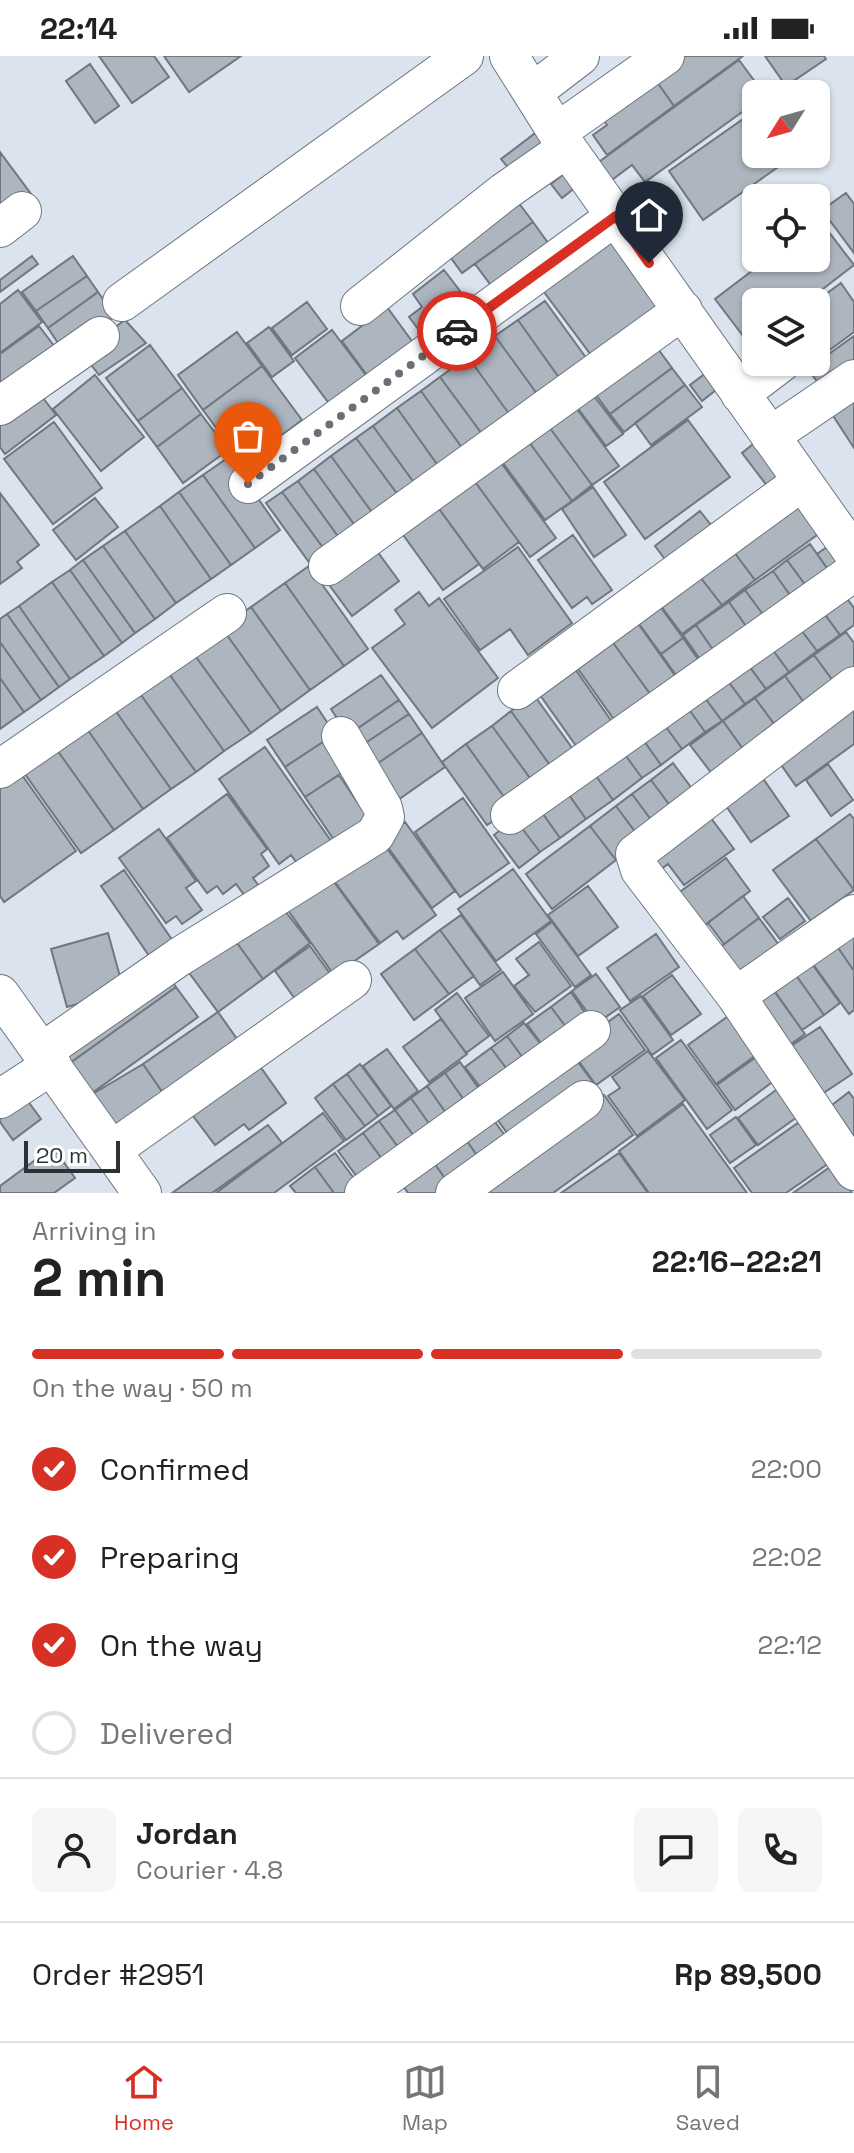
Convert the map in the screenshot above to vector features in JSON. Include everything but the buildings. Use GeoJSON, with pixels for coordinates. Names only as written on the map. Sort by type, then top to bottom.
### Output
{"type":"FeatureCollection","features":[{"type":"Feature","properties":{"kind":"street"},"geometry":{"type":"LineString","coordinates":[[122,302],[464,56]]}},
{"type":"Feature","properties":{"kind":"street"},"geometry":{"type":"LineString","coordinates":[[509,56],[562,140],[683,310],[800,483],[854,554]]}},
{"type":"Feature","properties":{"kind":"street"},"geometry":{"type":"LineString","coordinates":[[533,92],[580,56]]}},
{"type":"Feature","properties":{"kind":"street"},"geometry":{"type":"LineString","coordinates":[[360,306],[504,192],[665,56]]}},
{"type":"Feature","properties":{"kind":"street"},"geometry":{"type":"LineString","coordinates":[[248,484],[616,216]]}},
{"type":"Feature","properties":{"kind":"street"},"geometry":{"type":"LineString","coordinates":[[328,566],[683,310]]}},
{"type":"Feature","properties":{"kind":"street"},"geometry":{"type":"LineString","coordinates":[[0,406],[100,336]]}},
{"type":"Feature","properties":{"kind":"street"},"geometry":{"type":"LineString","coordinates":[[740,394],[764,376]]}},
{"type":"Feature","properties":{"kind":"street"},"geometry":{"type":"LineString","coordinates":[[770,436],[854,379]]}},
{"type":"Feature","properties":{"kind":"street"},"geometry":{"type":"LineString","coordinates":[[517,690],[800,483]]}},
{"type":"Feature","properties":{"kind":"street"},"geometry":{"type":"LineString","coordinates":[[510,815],[854,572]]}},
{"type":"Feature","properties":{"kind":"street"},"geometry":{"type":"LineString","coordinates":[[0,769],[227,613]]}},
{"type":"Feature","properties":{"kind":"street"},"geometry":{"type":"LineString","coordinates":[[854,686],[635,854],[640,870],[736,996],[854,1171]]}},
{"type":"Feature","properties":{"kind":"street"},"geometry":{"type":"LineString","coordinates":[[0,1099],[47,1058],[179,957],[375,835],[385,817],[383,808],[341,736]]}},
{"type":"Feature","properties":{"kind":"street"},"geometry":{"type":"LineString","coordinates":[[736,996],[854,914]]}},
{"type":"Feature","properties":{"kind":"street"},"geometry":{"type":"LineString","coordinates":[[112,1150],[352,980]]}},
{"type":"Feature","properties":{"kind":"street"},"geometry":{"type":"LineString","coordinates":[[0,994],[142,1193]]}},
{"type":"Feature","properties":{"kind":"street"},"geometry":{"type":"LineString","coordinates":[[364,1193],[591,1030]]}},
{"type":"Feature","properties":{"kind":"street"},"geometry":{"type":"LineString","coordinates":[[455,1193],[584,1100]]}},
{"type":"Feature","properties":{"kind":"way so far"},"geometry":{"type":"LineString","coordinates":[[248,484],[457,331]]}},
{"type":"Feature","properties":{"kind":"route"},"geometry":{"type":"LineString","coordinates":[[457,331],[616,216],[649,263]]}}]}
